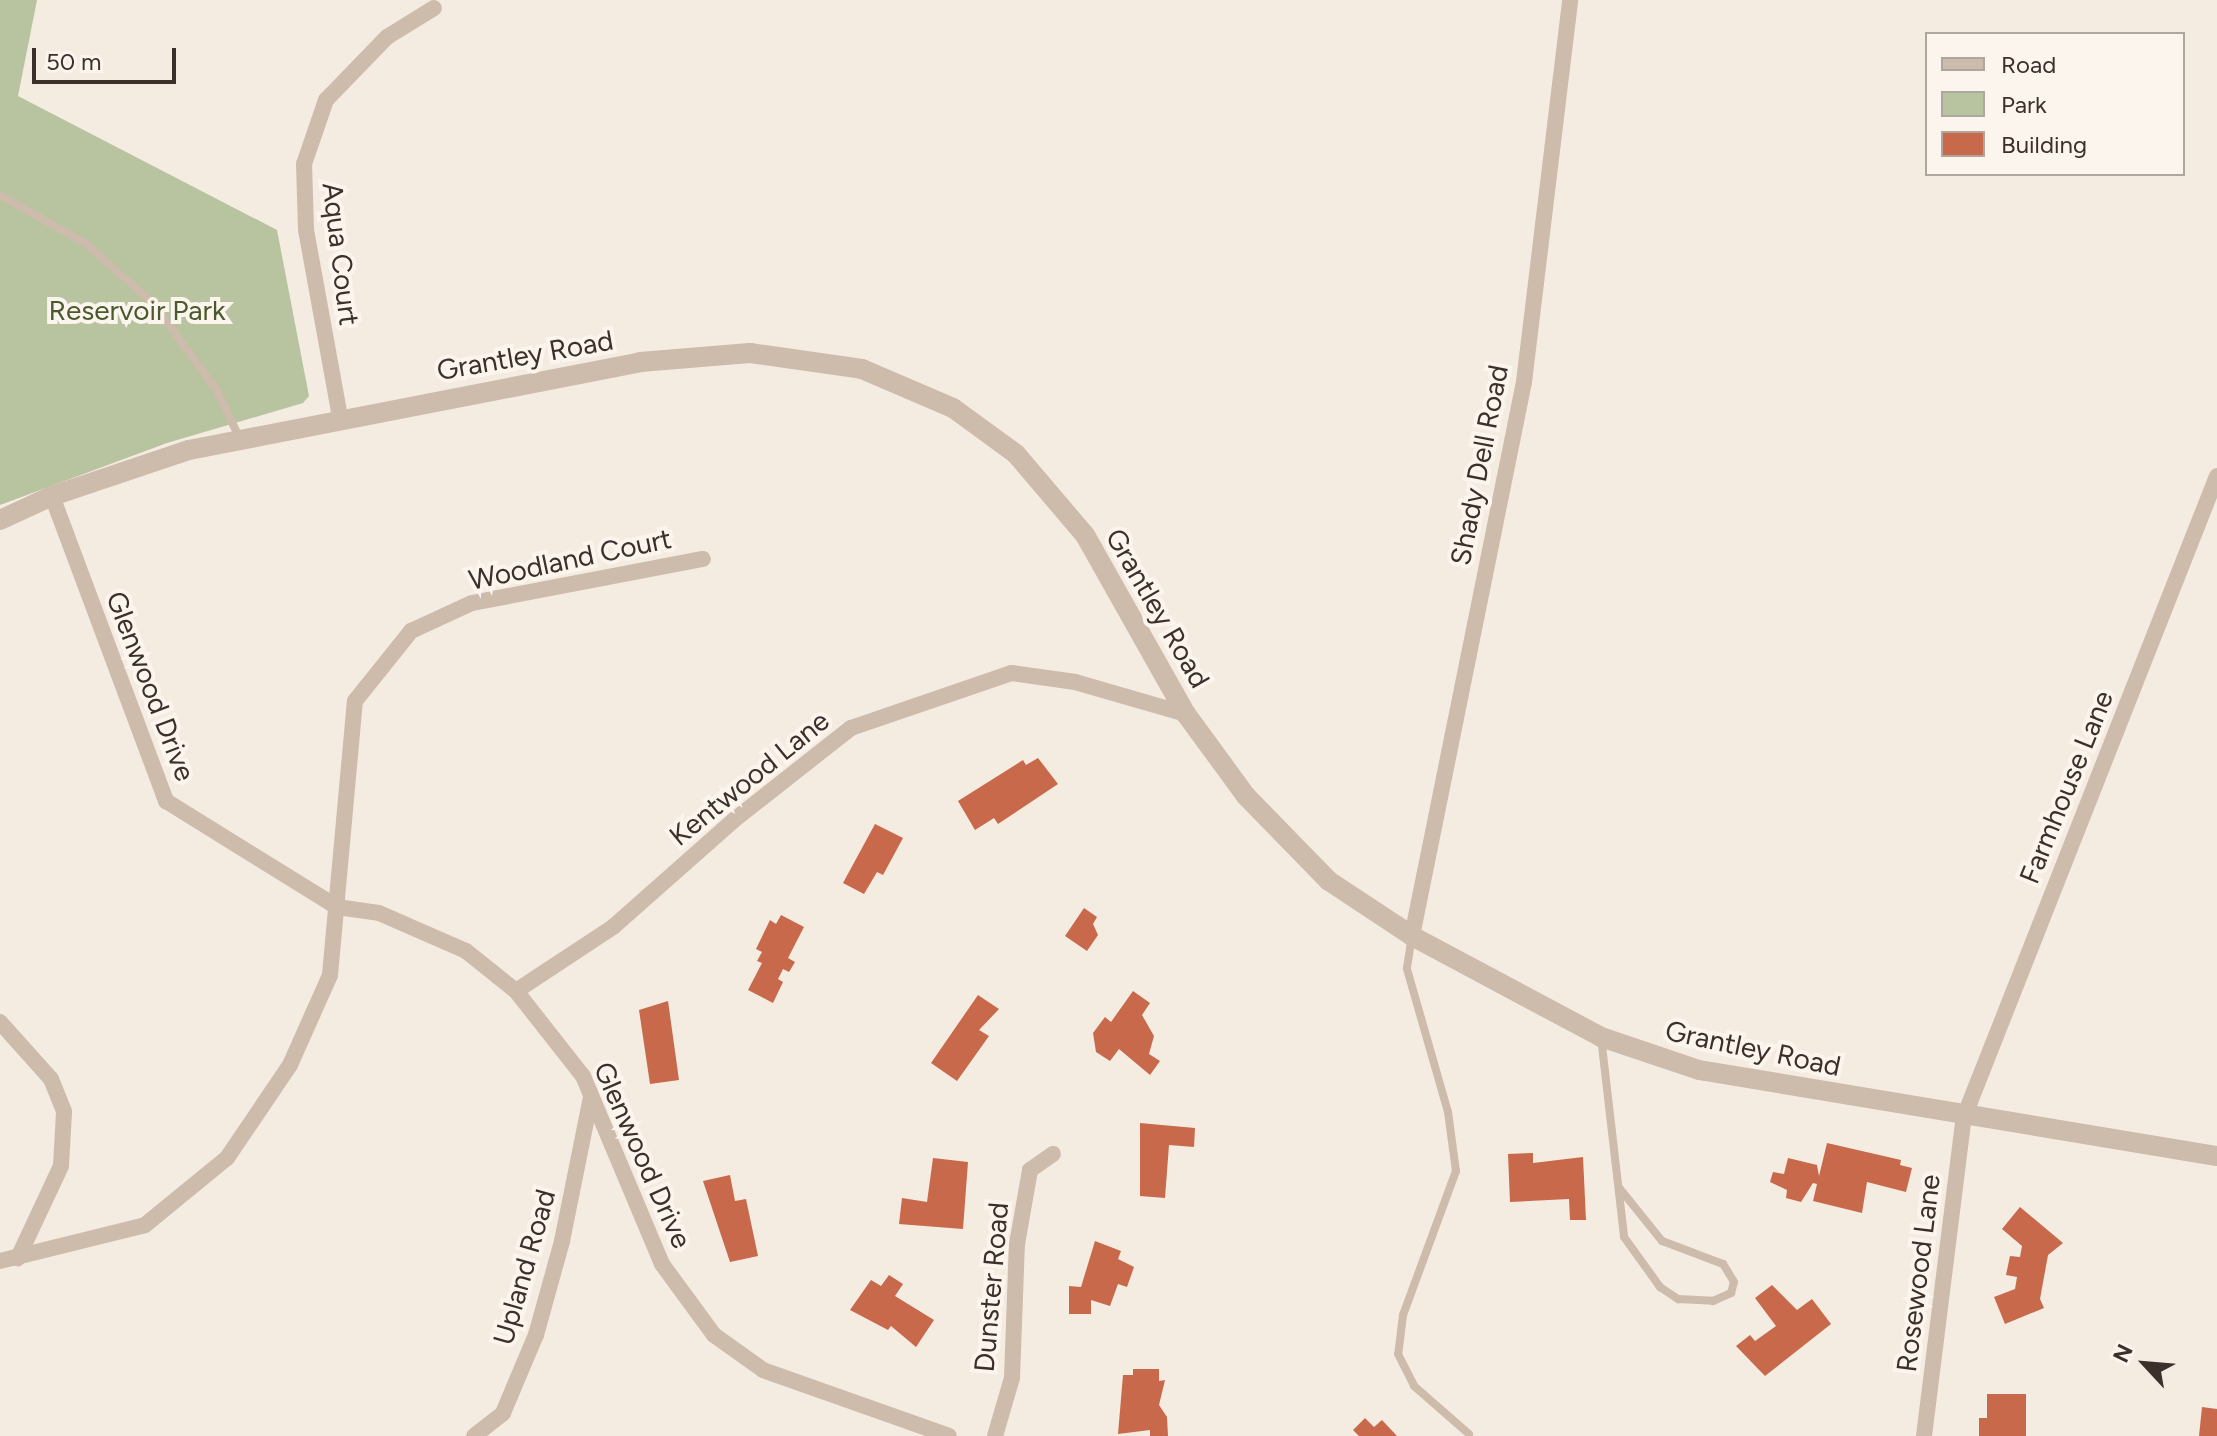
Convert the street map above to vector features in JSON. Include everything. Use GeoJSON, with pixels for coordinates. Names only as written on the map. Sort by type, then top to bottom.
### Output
{"type":"FeatureCollection","features":[{"type":"Feature","properties":{"kind":"street","name":"Shady Dell Road"},"geometry":{"type":"LineString","coordinates":[[1412,936],[1524,382],[1570,0]]}},
{"type":"Feature","properties":{"kind":"street","name":"Aqua Court"},"geometry":{"type":"LineString","coordinates":[[340,417],[306,230],[304,164],[326,100],[387,37],[434,8]]}},
{"type":"Feature","properties":{"kind":"street","name":"Grantley Road"},"geometry":{"type":"LineString","coordinates":[[0,520],[52,496],[189,450],[340,417],[701,354],[817,359],[862,369],[953,408],[1016,454],[1085,535],[1186,714],[1281,837],[1329,881],[1412,936],[1601,1037],[1713,1073],[1964,1117],[2217,1156]]}},
{"type":"Feature","properties":{"kind":"street","name":"Farmhouse Lane"},"geometry":{"type":"LineString","coordinates":[[1964,1117],[2217,476]]}},
{"type":"Feature","properties":{"kind":"street","name":"Glenwood Drive"},"geometry":{"type":"LineString","coordinates":[[52,496],[166,801],[337,907],[379,913],[466,951],[516,991],[583,1076],[662,1264],[714,1335],[763,1370],[949,1436]]}},
{"type":"Feature","properties":{"kind":"street","name":"Woodland Court"},"geometry":{"type":"LineString","coordinates":[[0,1261],[145,1225],[227,1158],[290,1065],[325,988],[337,907],[355,701],[411,631],[472,603],[703,559]]}},
{"type":"Feature","properties":{"kind":"street","name":"Kentwood Lane"},"geometry":{"type":"LineString","coordinates":[[516,991],[613,927],[734,820],[851,728],[1012,673],[1075,682],[1186,714]]}},
{"type":"Feature","properties":{"kind":"street"},"geometry":{"type":"LineString","coordinates":[[0,1022],[51,1079],[64,1112],[61,1166],[18,1258]]}},
{"type":"Feature","properties":{"kind":"street","name":"Upland Road"},"geometry":{"type":"LineString","coordinates":[[474,1436],[503,1413],[536,1335],[562,1241],[592,1096]]}},
{"type":"Feature","properties":{"kind":"street","name":"Rosewood Lane"},"geometry":{"type":"LineString","coordinates":[[1924,1436],[1964,1117]]}},
{"type":"Feature","properties":{"kind":"street","name":"Dunster Road"},"geometry":{"type":"LineString","coordinates":[[995,1436],[1012,1378],[1017,1244],[1030,1170],[1053,1154]]}},
{"type":"Feature","properties":{"kind":"lane"},"geometry":{"type":"LineString","coordinates":[[0,195],[85,243],[153,303],[208,376],[240,439]]}},
{"type":"Feature","properties":{"kind":"lane"},"geometry":{"type":"LineString","coordinates":[[1412,936],[1407,969],[1448,1112],[1456,1171],[1403,1315],[1398,1354],[1414,1386],[1469,1434]]}},
{"type":"Feature","properties":{"kind":"lane"},"geometry":{"type":"LineString","coordinates":[[1601,1037],[1624,1237],[1660,1287],[1678,1299],[1713,1301],[1731,1293],[1734,1282],[1723,1264],[1662,1241],[1620,1189]]}},
{"type":"Feature","properties":{"kind":"green space","name":"Reservoir Park"},"geometry":{"type":"Polygon","coordinates":[[[0,0],[37,0],[18,96],[277,230],[309,396],[303,403],[167,443],[0,505],[0,0]]]}},
{"type":"Feature","properties":{"kind":"building"},"geometry":{"type":"Polygon","coordinates":[[[1038,758],[1058,784],[998,824],[994,818],[975,830],[958,801],[1023,760],[1026,765],[1038,758]]]}},
{"type":"Feature","properties":{"kind":"building"},"geometry":{"type":"Polygon","coordinates":[[[875,824],[903,838],[883,875],[877,872],[864,894],[843,883],[875,824]]]}},
{"type":"Feature","properties":{"kind":"building"},"geometry":{"type":"Polygon","coordinates":[[[1084,908],[1097,917],[1093,924],[1098,935],[1087,951],[1065,936],[1084,908]]]}},
{"type":"Feature","properties":{"kind":"building"},"geometry":{"type":"Polygon","coordinates":[[[781,915],[804,927],[788,958],[795,962],[789,972],[783,969],[778,979],[783,982],[773,1003],[748,990],[762,963],[757,961],[762,952],[756,949],[770,920],[776,924],[781,915]]]}},
{"type":"Feature","properties":{"kind":"building"},"geometry":{"type":"Polygon","coordinates":[[[1133,991],[1150,1003],[1142,1015],[1154,1036],[1149,1054],[1160,1061],[1150,1075],[1119,1049],[1110,1061],[1096,1052],[1093,1033],[1105,1017],[1111,1022],[1133,991]]]}},
{"type":"Feature","properties":{"kind":"building"},"geometry":{"type":"Polygon","coordinates":[[[978,995],[999,1009],[979,1030],[989,1036],[957,1081],[931,1063],[978,995]]]}},
{"type":"Feature","properties":{"kind":"building"},"geometry":{"type":"Polygon","coordinates":[[[668,1001],[679,1080],[650,1084],[639,1010],[668,1001]]]}},
{"type":"Feature","properties":{"kind":"building"},"geometry":{"type":"Polygon","coordinates":[[[1140,1123],[1195,1128],[1194,1147],[1169,1145],[1165,1198],[1140,1196],[1140,1123]]]}},
{"type":"Feature","properties":{"kind":"building"},"geometry":{"type":"Polygon","coordinates":[[[1827,1143],[1901,1160],[1900,1165],[1912,1168],[1906,1192],[1867,1182],[1862,1213],[1813,1201],[1817,1184],[1813,1183],[1801,1202],[1786,1198],[1787,1190],[1770,1182],[1773,1172],[1784,1174],[1788,1158],[1817,1165],[1819,1176],[1827,1143]]]}},
{"type":"Feature","properties":{"kind":"building"},"geometry":{"type":"Polygon","coordinates":[[[1533,1153],[1533,1163],[1583,1157],[1586,1220],[1570,1220],[1569,1199],[1510,1202],[1508,1154],[1533,1153]]]}},
{"type":"Feature","properties":{"kind":"building"},"geometry":{"type":"Polygon","coordinates":[[[933,1158],[968,1162],[963,1229],[899,1224],[902,1198],[927,1202],[933,1158]]]}},
{"type":"Feature","properties":{"kind":"building"},"geometry":{"type":"Polygon","coordinates":[[[730,1175],[735,1201],[746,1199],[758,1256],[730,1262],[703,1181],[730,1175]]]}},
{"type":"Feature","properties":{"kind":"building"},"geometry":{"type":"Polygon","coordinates":[[[2020,1207],[2063,1243],[2048,1255],[2040,1299],[2044,1308],[2005,1324],[1994,1297],[2015,1289],[2017,1277],[2006,1275],[2010,1256],[2020,1257],[2022,1246],[2002,1229],[2020,1207]]]}},
{"type":"Feature","properties":{"kind":"building"},"geometry":{"type":"Polygon","coordinates":[[[1095,1241],[1121,1251],[1118,1259],[1134,1267],[1127,1287],[1118,1284],[1110,1306],[1091,1300],[1091,1314],[1069,1314],[1069,1286],[1081,1287],[1095,1241]]]}},
{"type":"Feature","properties":{"kind":"building"},"geometry":{"type":"Polygon","coordinates":[[[889,1275],[903,1284],[895,1296],[934,1320],[916,1347],[891,1326],[888,1330],[850,1310],[871,1280],[881,1286],[889,1275]]]}},
{"type":"Feature","properties":{"kind":"building"},"geometry":{"type":"Polygon","coordinates":[[[1772,1285],[1797,1310],[1812,1299],[1831,1324],[1765,1376],[1736,1346],[1750,1335],[1755,1341],[1776,1326],[1755,1298],[1772,1285]]]}},
{"type":"Feature","properties":{"kind":"building"},"geometry":{"type":"Polygon","coordinates":[[[1133,1369],[1159,1369],[1159,1381],[1165,1380],[1159,1405],[1167,1417],[1168,1436],[1150,1436],[1150,1430],[1118,1434],[1123,1375],[1133,1375],[1133,1369]]]}},
{"type":"Feature","properties":{"kind":"building"},"geometry":{"type":"Polygon","coordinates":[[[1987,1394],[2026,1394],[2026,1436],[1979,1436],[1979,1418],[1987,1418],[1987,1394]]]}},
{"type":"Feature","properties":{"kind":"building"},"geometry":{"type":"Polygon","coordinates":[[[2202,1407],[2217,1409],[2217,1436],[2199,1436],[2202,1407]]]}},
{"type":"Feature","properties":{"kind":"building"},"geometry":{"type":"Polygon","coordinates":[[[1365,1418],[1374,1427],[1382,1420],[1397,1436],[1359,1436],[1353,1430],[1365,1418]]]}}]}
